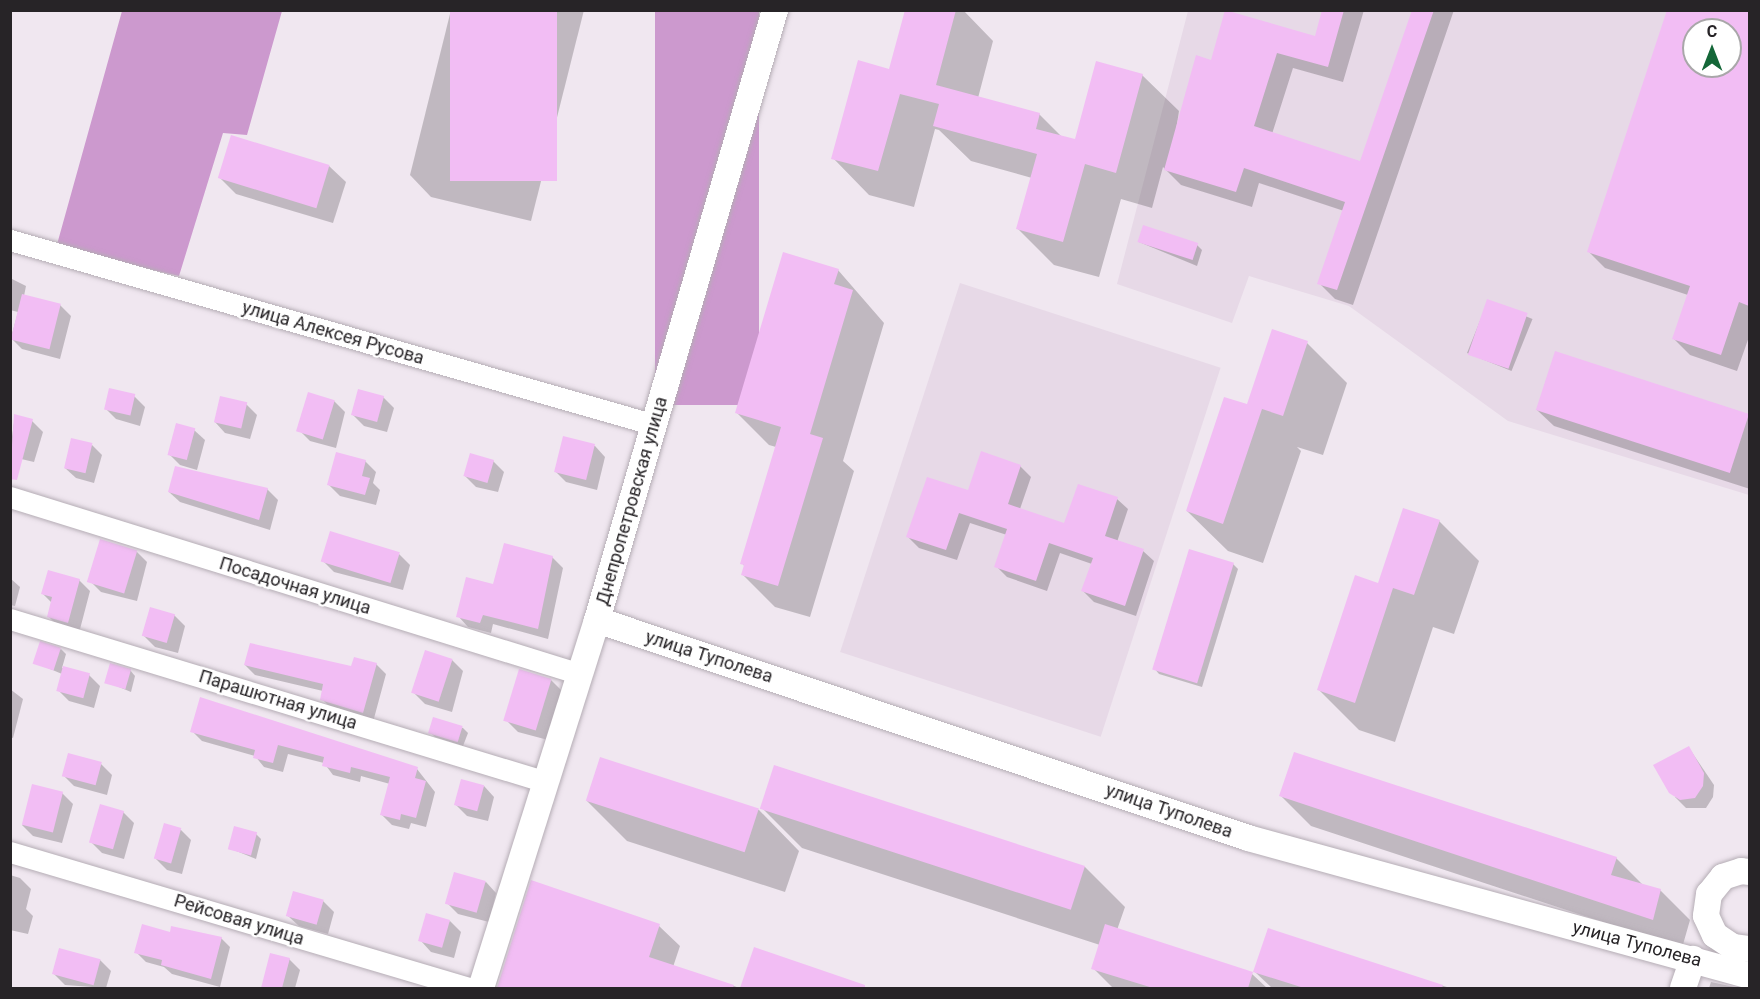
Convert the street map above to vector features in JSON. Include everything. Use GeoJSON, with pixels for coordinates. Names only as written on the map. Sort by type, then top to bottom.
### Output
{"type":"FeatureCollection","features":[{"type":"Feature","properties":{"kind":"street","name":"Днепропетровская улица"},"geometry":{"type":"LineString","coordinates":[[482,987],[597,620],[775,10]]}},
{"type":"Feature","properties":{"kind":"street","name":"улица Алексея Русова"},"geometry":{"type":"LineString","coordinates":[[10,240],[655,425]]}},
{"type":"Feature","properties":{"kind":"street","name":"Посадочная улица"},"geometry":{"type":"LineString","coordinates":[[10,497],[580,674]]}},
{"type":"Feature","properties":{"kind":"street","name":"Парашютная улица"},"geometry":{"type":"LineString","coordinates":[[10,619],[546,782]]}},
{"type":"Feature","properties":{"kind":"street","name":"улица Туполева"},"geometry":{"type":"LineString","coordinates":[[597,620],[1248,838],[1749,976]]}},
{"type":"Feature","properties":{"kind":"street","name":"Рейсовая улица"},"geometry":{"type":"LineString","coordinates":[[10,852],[482,987]]}},
{"type":"Feature","properties":{"kind":"street"},"geometry":{"type":"LineString","coordinates":[[1741,948],[1715,936],[1706,916],[1709,894],[1723,877],[1741,871],[1749,872]]}},
{"type":"Feature","properties":{"kind":"street"},"geometry":{"type":"LineString","coordinates":[[1683,988],[1693,959],[1741,948]]}},
{"type":"Feature","properties":{"kind":"shaded area"},"geometry":{"type":"Polygon","coordinates":[[[122,11],[282,11],[247,135],[223,133],[179,276],[56,248],[122,11]]]}},
{"type":"Feature","properties":{"kind":"shaded area"},"geometry":{"type":"Polygon","coordinates":[[[655,11],[759,11],[759,405],[655,405],[655,11]]]}},
{"type":"Feature","properties":{"kind":"shaded area"},"geometry":{"type":"Polygon","coordinates":[[[1188,11],[1749,11],[1749,495],[1508,421],[1349,306],[1249,276],[1232,323],[1117,284],[1188,11]]]}},
{"type":"Feature","properties":{"kind":"shaded area"},"geometry":{"type":"Polygon","coordinates":[[[960,283],[1221,368],[1101,737],[840,652],[960,283]]]}},
{"type":"Feature","properties":{"kind":"building"},"geometry":{"type":"Polygon","coordinates":[[[450,10],[557,10],[557,181],[450,181],[450,10]]]}},
{"type":"Feature","properties":{"kind":"building"},"geometry":{"type":"Polygon","coordinates":[[[905,10],[956,10],[936,85],[1040,113],[1036,129],[1075,139],[1096,61],[1143,74],[1116,173],[1085,164],[1063,242],[1016,229],[1037,154],[933,126],[939,104],[900,94],[878,171],[831,159],[858,60],[889,69],[905,10]]]}},
{"type":"Feature","properties":{"kind":"building"},"geometry":{"type":"Polygon","coordinates":[[[1225,10],[1315,36],[1322,10],[1344,10],[1328,67],[1277,53],[1254,126],[1360,161],[1412,10],[1434,10],[1337,290],[1317,284],[1345,202],[1244,168],[1236,192],[1164,170],[1196,55],[1211,60],[1225,10]]]}},
{"type":"Feature","properties":{"kind":"building"},"geometry":{"type":"Polygon","coordinates":[[[1667,10],[1749,10],[1749,306],[1739,302],[1721,355],[1672,339],[1690,286],[1587,252],[1667,10]]]}},
{"type":"Feature","properties":{"kind":"building"},"geometry":{"type":"Polygon","coordinates":[[[231,135],[329,165],[316,208],[218,178],[231,135]]]}},
{"type":"Feature","properties":{"kind":"building"},"geometry":{"type":"Polygon","coordinates":[[[1143,225],[1198,243],[1193,260],[1137,242],[1143,225]]]}},
{"type":"Feature","properties":{"kind":"building"},"geometry":{"type":"Polygon","coordinates":[[[783,252],[839,269],[834,284],[853,290],[810,434],[823,438],[778,586],[741,575],[744,565],[740,564],[781,427],[735,413],[783,252]]]}},
{"type":"Feature","properties":{"kind":"building"},"geometry":{"type":"Polygon","coordinates":[[[22,294],[61,304],[49,349],[11,340],[22,294]]]}},
{"type":"Feature","properties":{"kind":"building"},"geometry":{"type":"Polygon","coordinates":[[[1487,299],[1528,313],[1508,369],[1468,355],[1487,299]]]}},
{"type":"Feature","properties":{"kind":"building"},"geometry":{"type":"Polygon","coordinates":[[[1272,329],[1308,341],[1283,416],[1262,409],[1223,524],[1186,511],[1224,397],[1247,404],[1272,329]]]}},
{"type":"Feature","properties":{"kind":"building"},"geometry":{"type":"Polygon","coordinates":[[[1555,351],[1749,414],[1730,473],[1536,410],[1555,351]]]}},
{"type":"Feature","properties":{"kind":"building"},"geometry":{"type":"Polygon","coordinates":[[[109,388],[135,394],[130,416],[104,409],[109,388]]]}},
{"type":"Feature","properties":{"kind":"building"},"geometry":{"type":"Polygon","coordinates":[[[358,389],[384,396],[377,422],[351,415],[358,389]]]}},
{"type":"Feature","properties":{"kind":"building"},"geometry":{"type":"Polygon","coordinates":[[[308,392],[335,400],[323,439],[296,431],[308,392]]]}},
{"type":"Feature","properties":{"kind":"building"},"geometry":{"type":"Polygon","coordinates":[[[220,396],[247,402],[241,429],[214,422],[220,396]]]}},
{"type":"Feature","properties":{"kind":"building"},"geometry":{"type":"Polygon","coordinates":[[[14,414],[33,419],[17,480],[10,479],[14,414]]]}},
{"type":"Feature","properties":{"kind":"building"},"geometry":{"type":"Polygon","coordinates":[[[176,423],[195,428],[187,460],[167,455],[176,423]]]}},
{"type":"Feature","properties":{"kind":"building"},"geometry":{"type":"Polygon","coordinates":[[[563,436],[595,444],[586,480],[554,472],[563,436]]]}},
{"type":"Feature","properties":{"kind":"building"},"geometry":{"type":"Polygon","coordinates":[[[71,438],[92,443],[85,473],[64,468],[71,438]]]}},
{"type":"Feature","properties":{"kind":"building"},"geometry":{"type":"Polygon","coordinates":[[[981,451],[1021,465],[1008,504],[1064,523],[1078,484],[1118,497],[1105,536],[1144,549],[1125,606],[1081,591],[1093,558],[1049,543],[1036,581],[994,567],[1007,529],[959,513],[946,550],[906,537],[927,477],[968,490],[981,451]]]}},
{"type":"Feature","properties":{"kind":"building"},"geometry":{"type":"Polygon","coordinates":[[[336,452],[366,460],[362,476],[370,478],[365,495],[327,485],[336,452]]]}},
{"type":"Feature","properties":{"kind":"building"},"geometry":{"type":"Polygon","coordinates":[[[470,453],[494,460],[487,483],[463,476],[470,453]]]}},
{"type":"Feature","properties":{"kind":"building"},"geometry":{"type":"Polygon","coordinates":[[[175,466],[268,488],[259,520],[168,492],[175,466]]]}},
{"type":"Feature","properties":{"kind":"building"},"geometry":{"type":"Polygon","coordinates":[[[1403,508],[1440,520],[1414,595],[1393,588],[1355,703],[1317,690],[1355,575],[1378,583],[1403,508]]]}},
{"type":"Feature","properties":{"kind":"building"},"geometry":{"type":"Polygon","coordinates":[[[330,531],[400,552],[390,583],[321,562],[330,531]]]}},
{"type":"Feature","properties":{"kind":"building"},"geometry":{"type":"Polygon","coordinates":[[[100,539],[137,550],[124,593],[87,582],[100,539]]]}},
{"type":"Feature","properties":{"kind":"building"},"geometry":{"type":"Polygon","coordinates":[[[504,543],[553,556],[538,629],[483,615],[480,623],[456,617],[466,577],[493,584],[504,543]]]}},
{"type":"Feature","properties":{"kind":"building"},"geometry":{"type":"Polygon","coordinates":[[[1189,549],[1234,563],[1197,683],[1152,669],[1189,549]]]}},
{"type":"Feature","properties":{"kind":"building"},"geometry":{"type":"Polygon","coordinates":[[[48,570],[80,579],[68,623],[47,617],[52,597],[41,594],[48,570]]]}},
{"type":"Feature","properties":{"kind":"building"},"geometry":{"type":"Polygon","coordinates":[[[150,607],[175,614],[167,643],[142,636],[150,607]]]}},
{"type":"Feature","properties":{"kind":"building"},"geometry":{"type":"Polygon","coordinates":[[[40,641],[61,648],[54,671],[33,664],[40,641]]]}},
{"type":"Feature","properties":{"kind":"building"},"geometry":{"type":"Polygon","coordinates":[[[250,643],[351,666],[354,657],[377,663],[363,713],[320,700],[323,684],[244,665],[250,643]]]}},
{"type":"Feature","properties":{"kind":"building"},"geometry":{"type":"Polygon","coordinates":[[[425,650],[453,659],[439,702],[411,693],[425,650]]]}},
{"type":"Feature","properties":{"kind":"building"},"geometry":{"type":"Polygon","coordinates":[[[110,663],[131,669],[125,689],[104,683],[110,663]]]}},
{"type":"Feature","properties":{"kind":"building"},"geometry":{"type":"Polygon","coordinates":[[[63,666],[90,673],[83,698],[56,691],[63,666]]]}},
{"type":"Feature","properties":{"kind":"building"},"geometry":{"type":"Polygon","coordinates":[[[519,669],[552,679],[536,731],[503,721],[519,669]]]}},
{"type":"Feature","properties":{"kind":"building"},"geometry":{"type":"Polygon","coordinates":[[[200,697],[418,767],[415,778],[426,781],[416,818],[401,814],[400,820],[380,815],[390,777],[351,767],[350,773],[322,766],[324,757],[278,745],[273,763],[253,758],[255,750],[190,732],[200,697]]]}},
{"type":"Feature","properties":{"kind":"building"},"geometry":{"type":"Polygon","coordinates":[[[433,717],[463,726],[458,742],[428,733],[433,717]]]}},
{"type":"Feature","properties":{"kind":"building"},"geometry":{"type":"Polygon","coordinates":[[[1689,746],[1704,773],[1703,786],[1695,798],[1680,800],[1669,793],[1653,765],[1689,746]]]}},
{"type":"Feature","properties":{"kind":"building"},"geometry":{"type":"Polygon","coordinates":[[[1294,752],[1617,857],[1611,875],[1661,889],[1653,920],[1279,796],[1294,752]]]}},
{"type":"Feature","properties":{"kind":"building"},"geometry":{"type":"Polygon","coordinates":[[[68,753],[102,762],[96,785],[62,776],[68,753]]]}},
{"type":"Feature","properties":{"kind":"building"},"geometry":{"type":"Polygon","coordinates":[[[600,757],[759,809],[745,852],[586,801],[600,757]]]}},
{"type":"Feature","properties":{"kind":"building"},"geometry":{"type":"Polygon","coordinates":[[[774,765],[1085,866],[1071,910],[760,809],[774,765]]]}},
{"type":"Feature","properties":{"kind":"building"},"geometry":{"type":"Polygon","coordinates":[[[461,779],[484,785],[477,811],[454,805],[461,779]]]}},
{"type":"Feature","properties":{"kind":"building"},"geometry":{"type":"Polygon","coordinates":[[[32,784],[63,792],[53,832],[22,825],[32,784]]]}},
{"type":"Feature","properties":{"kind":"building"},"geometry":{"type":"Polygon","coordinates":[[[100,804],[124,811],[113,849],[89,842],[100,804]]]}},
{"type":"Feature","properties":{"kind":"building"},"geometry":{"type":"Polygon","coordinates":[[[164,823],[181,828],[171,864],[154,859],[164,823]]]}},
{"type":"Feature","properties":{"kind":"building"},"geometry":{"type":"Polygon","coordinates":[[[234,826],[257,832],[251,855],[228,849],[234,826]]]}},
{"type":"Feature","properties":{"kind":"building"},"geometry":{"type":"Polygon","coordinates":[[[454,872],[486,881],[477,913],[445,904],[454,872]]]}},
{"type":"Feature","properties":{"kind":"building"},"geometry":{"type":"Polygon","coordinates":[[[531,880],[660,924],[649,957],[734,985],[733,988],[497,988],[531,880]]]}},
{"type":"Feature","properties":{"kind":"building"},"geometry":{"type":"Polygon","coordinates":[[[293,891],[324,900],[317,925],[286,916],[293,891]]]}},
{"type":"Feature","properties":{"kind":"building"},"geometry":{"type":"Polygon","coordinates":[[[426,913],[450,920],[442,948],[418,941],[426,913]]]}},
{"type":"Feature","properties":{"kind":"building"},"geometry":{"type":"Polygon","coordinates":[[[142,924],[170,932],[171,926],[222,937],[211,979],[161,965],[162,960],[134,953],[142,924]]]}},
{"type":"Feature","properties":{"kind":"building"},"geometry":{"type":"Polygon","coordinates":[[[1105,924],[1253,972],[1248,988],[1153,988],[1091,969],[1105,924]]]}},
{"type":"Feature","properties":{"kind":"building"},"geometry":{"type":"Polygon","coordinates":[[[1268,928],[1443,985],[1442,988],[1304,988],[1253,972],[1268,928]]]}},
{"type":"Feature","properties":{"kind":"building"},"geometry":{"type":"Polygon","coordinates":[[[754,947],[865,985],[865,988],[740,988],[754,947]]]}},
{"type":"Feature","properties":{"kind":"building"},"geometry":{"type":"Polygon","coordinates":[[[59,948],[101,959],[94,985],[52,974],[59,948]]]}},
{"type":"Feature","properties":{"kind":"building"},"geometry":{"type":"Polygon","coordinates":[[[270,953],[290,958],[282,988],[261,988],[270,953]]]}}]}
